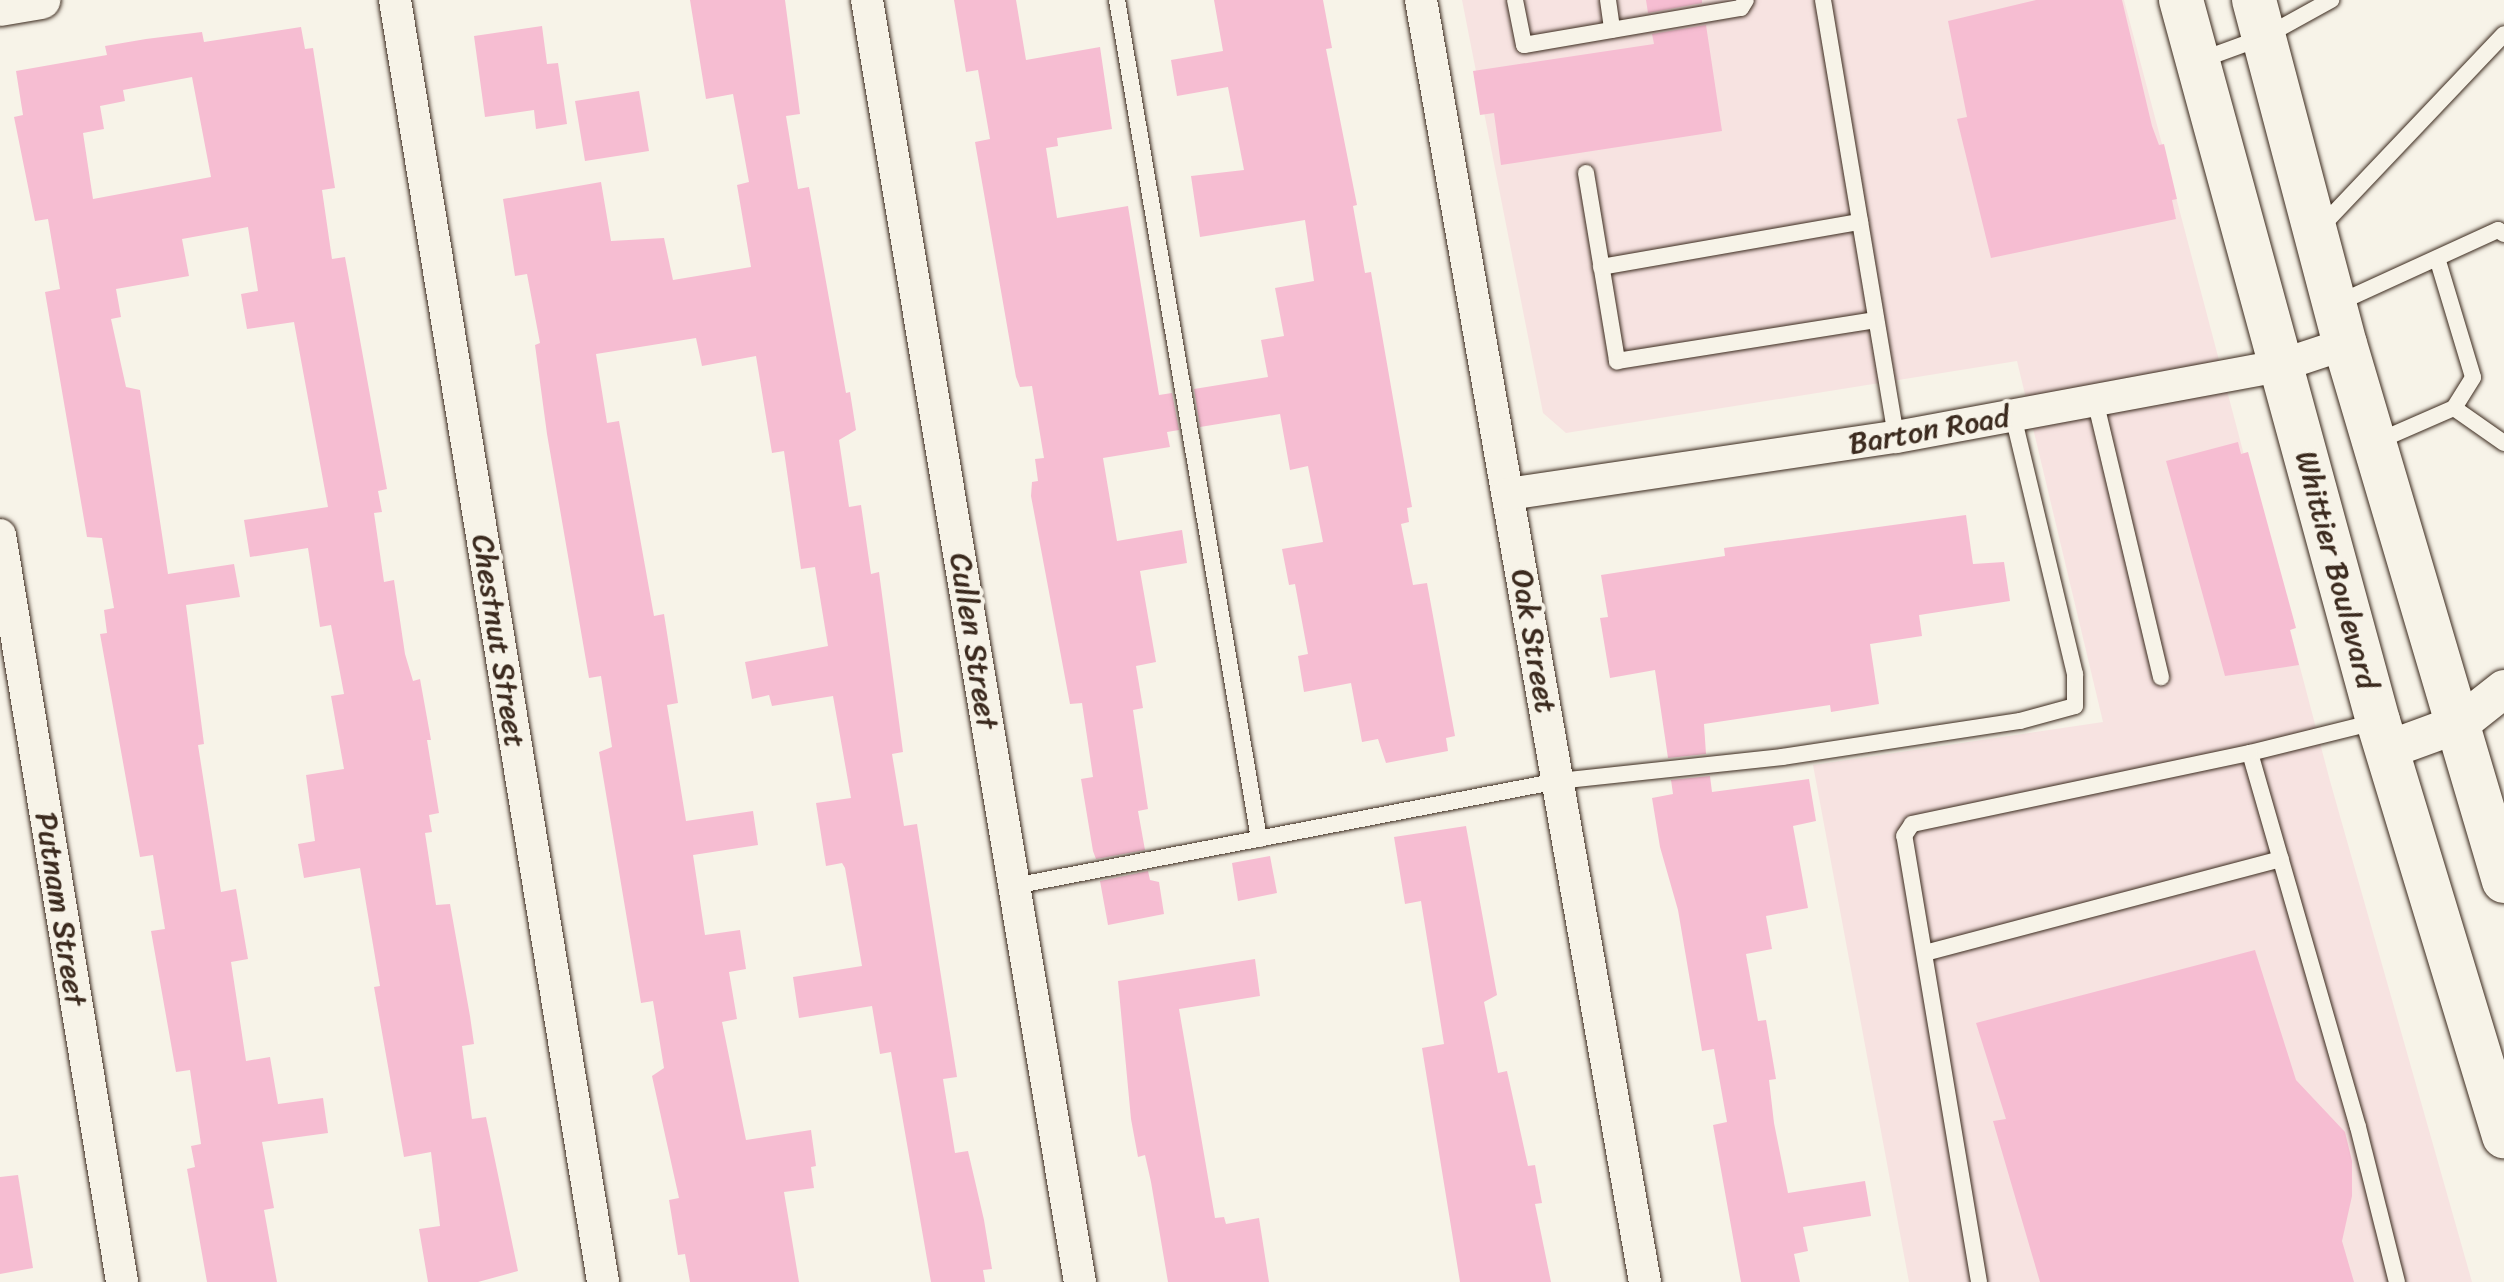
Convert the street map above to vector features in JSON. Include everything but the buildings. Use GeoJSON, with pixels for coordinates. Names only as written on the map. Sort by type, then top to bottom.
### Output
{"type":"FeatureCollection","features":[{"type":"Feature","properties":{"kind":"main road","name":"Whittier Boulevard"},"geometry":{"type":"LineString","coordinates":[[2181,0],[2279,366],[2384,735],[2504,1136]]}},
{"type":"Feature","properties":{"kind":"main road"},"geometry":{"type":"LineString","coordinates":[[2259,19],[2314,234],[2461,723],[2504,881]]}},
{"type":"Feature","properties":{"kind":"street"},"geometry":{"type":"LineString","coordinates":[[0,7],[41,0]]}},
{"type":"Feature","properties":{"kind":"street","name":"Chestnut Street"},"geometry":{"type":"LineString","coordinates":[[395,0],[603,1282]]}},
{"type":"Feature","properties":{"kind":"street","name":"Cullen Street"},"geometry":{"type":"LineString","coordinates":[[867,0],[1080,1282]]}},
{"type":"Feature","properties":{"kind":"street","name":"Oak Street"},"geometry":{"type":"LineString","coordinates":[[1421,0],[1645,1282]]}},
{"type":"Feature","properties":{"kind":"street","name":"Barton Road"},"geometry":{"type":"LineString","coordinates":[[1508,494],[1896,437],[2279,366],[2340,324]]}},
{"type":"Feature","properties":{"kind":"street","name":"Putnam Street"},"geometry":{"type":"LineString","coordinates":[[0,535],[122,1282]]}},
{"type":"Feature","properties":{"kind":"street"},"geometry":{"type":"LineString","coordinates":[[2384,735],[2461,723],[2504,689]]}},
{"type":"Feature","properties":{"kind":"lane"},"geometry":{"type":"LineString","coordinates":[[1117,0],[1259,839]]}},
{"type":"Feature","properties":{"kind":"lane"},"geometry":{"type":"LineString","coordinates":[[1515,0],[1524,45],[1741,8],[1746,0]]}},
{"type":"Feature","properties":{"kind":"lane"},"geometry":{"type":"LineString","coordinates":[[1608,0],[1612,30]]}},
{"type":"Feature","properties":{"kind":"lane"},"geometry":{"type":"LineString","coordinates":[[1823,0],[1896,437]]}},
{"type":"Feature","properties":{"kind":"lane"},"geometry":{"type":"LineString","coordinates":[[2197,61],[2259,19],[2331,0]]}},
{"type":"Feature","properties":{"kind":"lane"},"geometry":{"type":"LineString","coordinates":[[2314,234],[2504,34]]}},
{"type":"Feature","properties":{"kind":"lane"},"geometry":{"type":"LineString","coordinates":[[1586,173],[1617,361],[1876,320]]}},
{"type":"Feature","properties":{"kind":"lane"},"geometry":{"type":"LineString","coordinates":[[1601,267],[1860,222]]}},
{"type":"Feature","properties":{"kind":"lane"},"geometry":{"type":"LineString","coordinates":[[2340,324],[2437,258],[2498,230],[2504,234]]}},
{"type":"Feature","properties":{"kind":"lane"},"geometry":{"type":"LineString","coordinates":[[2375,442],[2454,408],[2473,377],[2437,258]]}},
{"type":"Feature","properties":{"kind":"lane"},"geometry":{"type":"LineString","coordinates":[[2095,400],[2161,677]]}},
{"type":"Feature","properties":{"kind":"lane"},"geometry":{"type":"LineString","coordinates":[[2454,408],[2504,443]]}},
{"type":"Feature","properties":{"kind":"lane"},"geometry":{"type":"LineString","coordinates":[[1014,886],[1558,781],[1782,757],[2020,721],[2075,706],[2075,674],[2013,415]]}},
{"type":"Feature","properties":{"kind":"lane"},"geometry":{"type":"LineString","coordinates":[[1979,1282],[1904,836],[1912,824],[2250,753],[2384,735]]}},
{"type":"Feature","properties":{"kind":"lane"},"geometry":{"type":"LineString","coordinates":[[2250,753],[2397,1282]]}},
{"type":"Feature","properties":{"kind":"lane"},"geometry":{"type":"LineString","coordinates":[[1925,953],[2281,859]]}},
{"type":"Feature","properties":{"kind":"shaded area"},"geometry":{"type":"Polygon","coordinates":[[[1462,0],[2124,0],[2330,781],[2472,1282],[1909,1282],[1813,765],[2103,722],[2017,361],[1566,433],[1543,413],[1462,0]]]}}]}
